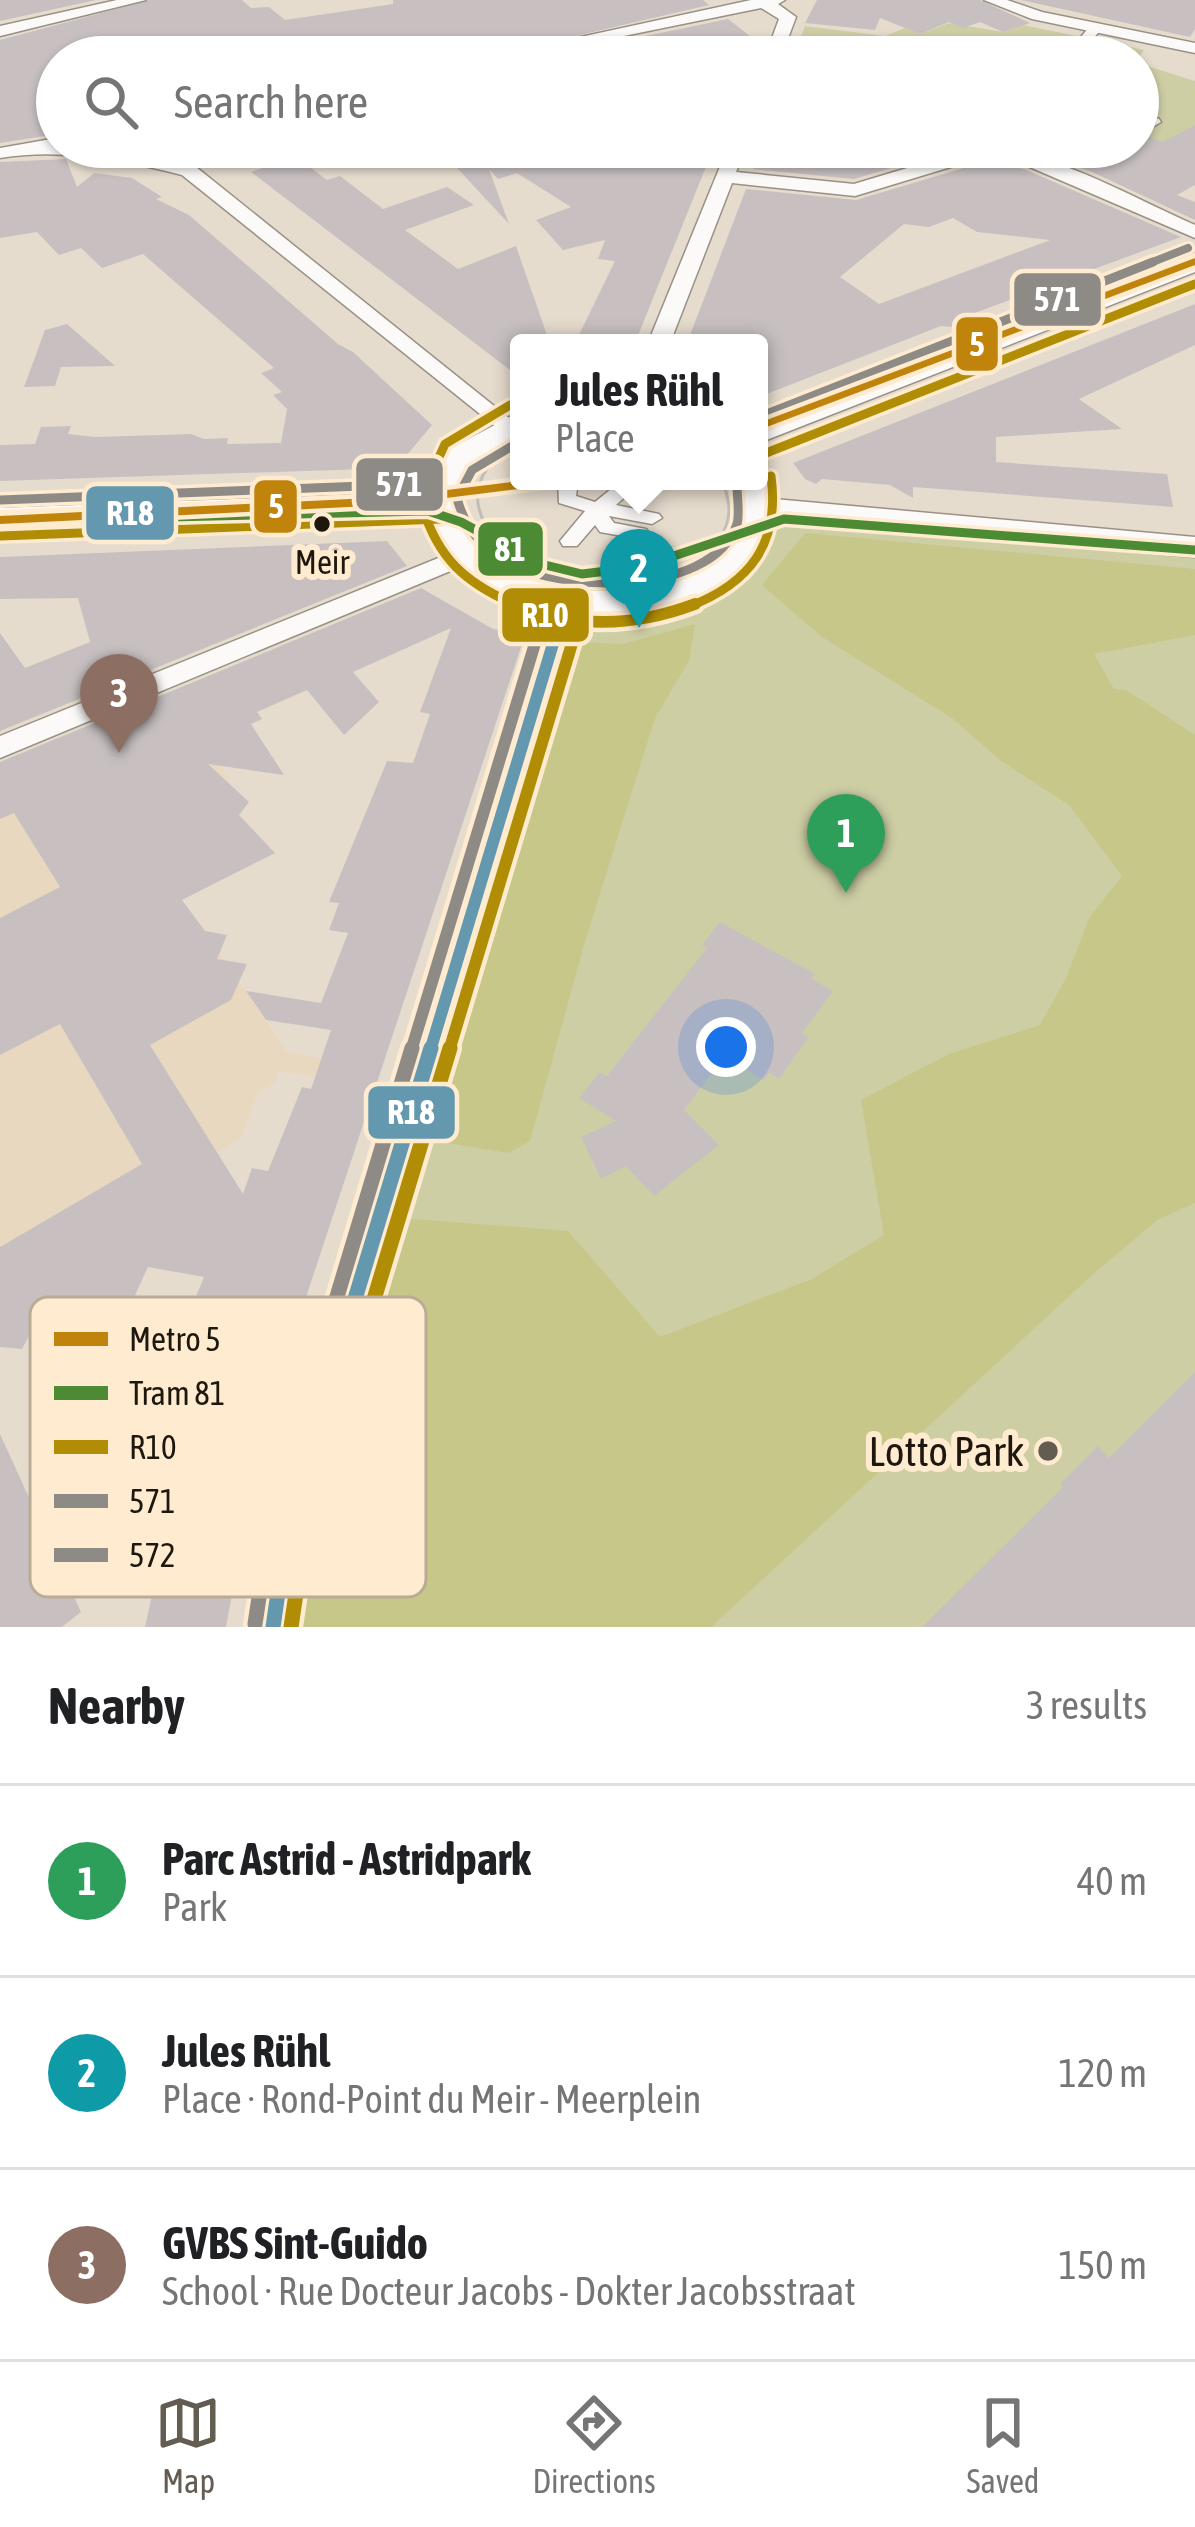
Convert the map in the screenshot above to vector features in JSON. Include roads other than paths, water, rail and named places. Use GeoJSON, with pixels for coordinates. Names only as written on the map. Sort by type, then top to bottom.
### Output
{"type":"FeatureCollection","features":[{"type":"Feature","properties":{"kind":"street"},"geometry":{"type":"LineString","coordinates":[[0,31],[138,0]]}},
{"type":"Feature","properties":{"kind":"street"},"geometry":{"type":"LineString","coordinates":[[992,0],[1136,36]]}},
{"type":"Feature","properties":{"kind":"street"},"geometry":{"type":"LineString","coordinates":[[599,36],[768,1],[788,17],[780,36]]}},
{"type":"Feature","properties":{"kind":"street"},"geometry":{"type":"LineString","coordinates":[[1089,36],[1096,28]]}},
{"type":"Feature","properties":{"kind":"street"},"geometry":{"type":"LineString","coordinates":[[1159,41],[1195,48]]}},
{"type":"Feature","properties":{"kind":"street"},"geometry":{"type":"LineString","coordinates":[[0,153],[36,147]]}},
{"type":"Feature","properties":{"kind":"street"},"geometry":{"type":"LineString","coordinates":[[177,168],[189,171],[510,420]]}},
{"type":"Feature","properties":{"kind":"street"},"geometry":{"type":"LineString","coordinates":[[663,334],[729,168]]}},
{"type":"Feature","properties":{"kind":"street"},"geometry":{"type":"LineString","coordinates":[[725,177],[855,190],[926,168]]}},
{"type":"Feature","properties":{"kind":"street"},"geometry":{"type":"LineString","coordinates":[[1047,168],[1195,232]]}},
{"type":"Feature","properties":{"kind":"street"},"geometry":{"type":"LineString","coordinates":[[768,432],[1195,265]]}},
{"type":"Feature","properties":{"kind":"street"},"geometry":{"type":"LineString","coordinates":[[510,426],[462,456],[448,475],[440,501],[445,530],[463,556],[506,584],[566,602],[637,601],[700,582],[743,549],[757,495],[1195,547]]}},
{"type":"Feature","properties":{"kind":"street"},"geometry":{"type":"LineString","coordinates":[[567,490],[566,499],[602,498]]}},
{"type":"Feature","properties":{"kind":"street"},"geometry":{"type":"LineString","coordinates":[[602,498],[607,528],[645,526]]}},
{"type":"Feature","properties":{"kind":"street"},"geometry":{"type":"LineString","coordinates":[[569,541],[602,498]]}},
{"type":"Feature","properties":{"kind":"street"},"geometry":{"type":"LineString","coordinates":[[0,518],[440,501]]}},
{"type":"Feature","properties":{"kind":"street"},"geometry":{"type":"LineString","coordinates":[[0,748],[463,556]]}},
{"type":"Feature","properties":{"kind":"street"},"geometry":{"type":"LineString","coordinates":[[356,1297],[566,602]]}},
{"type":"Feature","properties":{"kind":"street"},"geometry":{"type":"LineString","coordinates":[[273,1627],[277,1597]]}},
{"type":"Feature","properties":{"kind":"tram line"},"geometry":{"type":"LineString","coordinates":[[498,542],[482,517],[478,493],[486,470],[506,448]]}},
{"type":"Feature","properties":{"kind":"tram line"},"geometry":{"type":"LineString","coordinates":[[506,548],[546,574],[573,583],[643,580],[669,573],[711,548],[724,531],[729,509],[726,490]]}},
{"type":"Feature","properties":{"kind":"tram line","name":"81"},"geometry":{"type":"LineString","coordinates":[[0,521],[428,511],[461,522],[537,563],[582,574],[641,567],[784,519],[1195,550]]}},
{"type":"Feature","properties":{"kind":"metro line","name":"5"},"geometry":{"type":"LineString","coordinates":[[768,424],[1195,261]]}},
{"type":"Feature","properties":{"kind":"metro line","name":"5"},"geometry":{"type":"LineString","coordinates":[[0,520],[390,501],[510,486]]}},
{"type":"Feature","properties":{"kind":"place","name":"Meir"},"geometry":{"type":"Point","coordinates":[322,524]}},
{"type":"Feature","properties":{"kind":"place","name":"Jules Rühl"},"geometry":{"type":"Point","coordinates":[639,628]}},
{"type":"Feature","properties":{"kind":"place","name":"GVBS Sint-Guido"},"geometry":{"type":"Point","coordinates":[119,753]}},
{"type":"Feature","properties":{"kind":"place","name":"Parc Astrid - Astridpark"},"geometry":{"type":"Point","coordinates":[846,893]}},
{"type":"Feature","properties":{"kind":"place","name":"Lotto Park"},"geometry":{"type":"Point","coordinates":[1048,1451]}}]}
